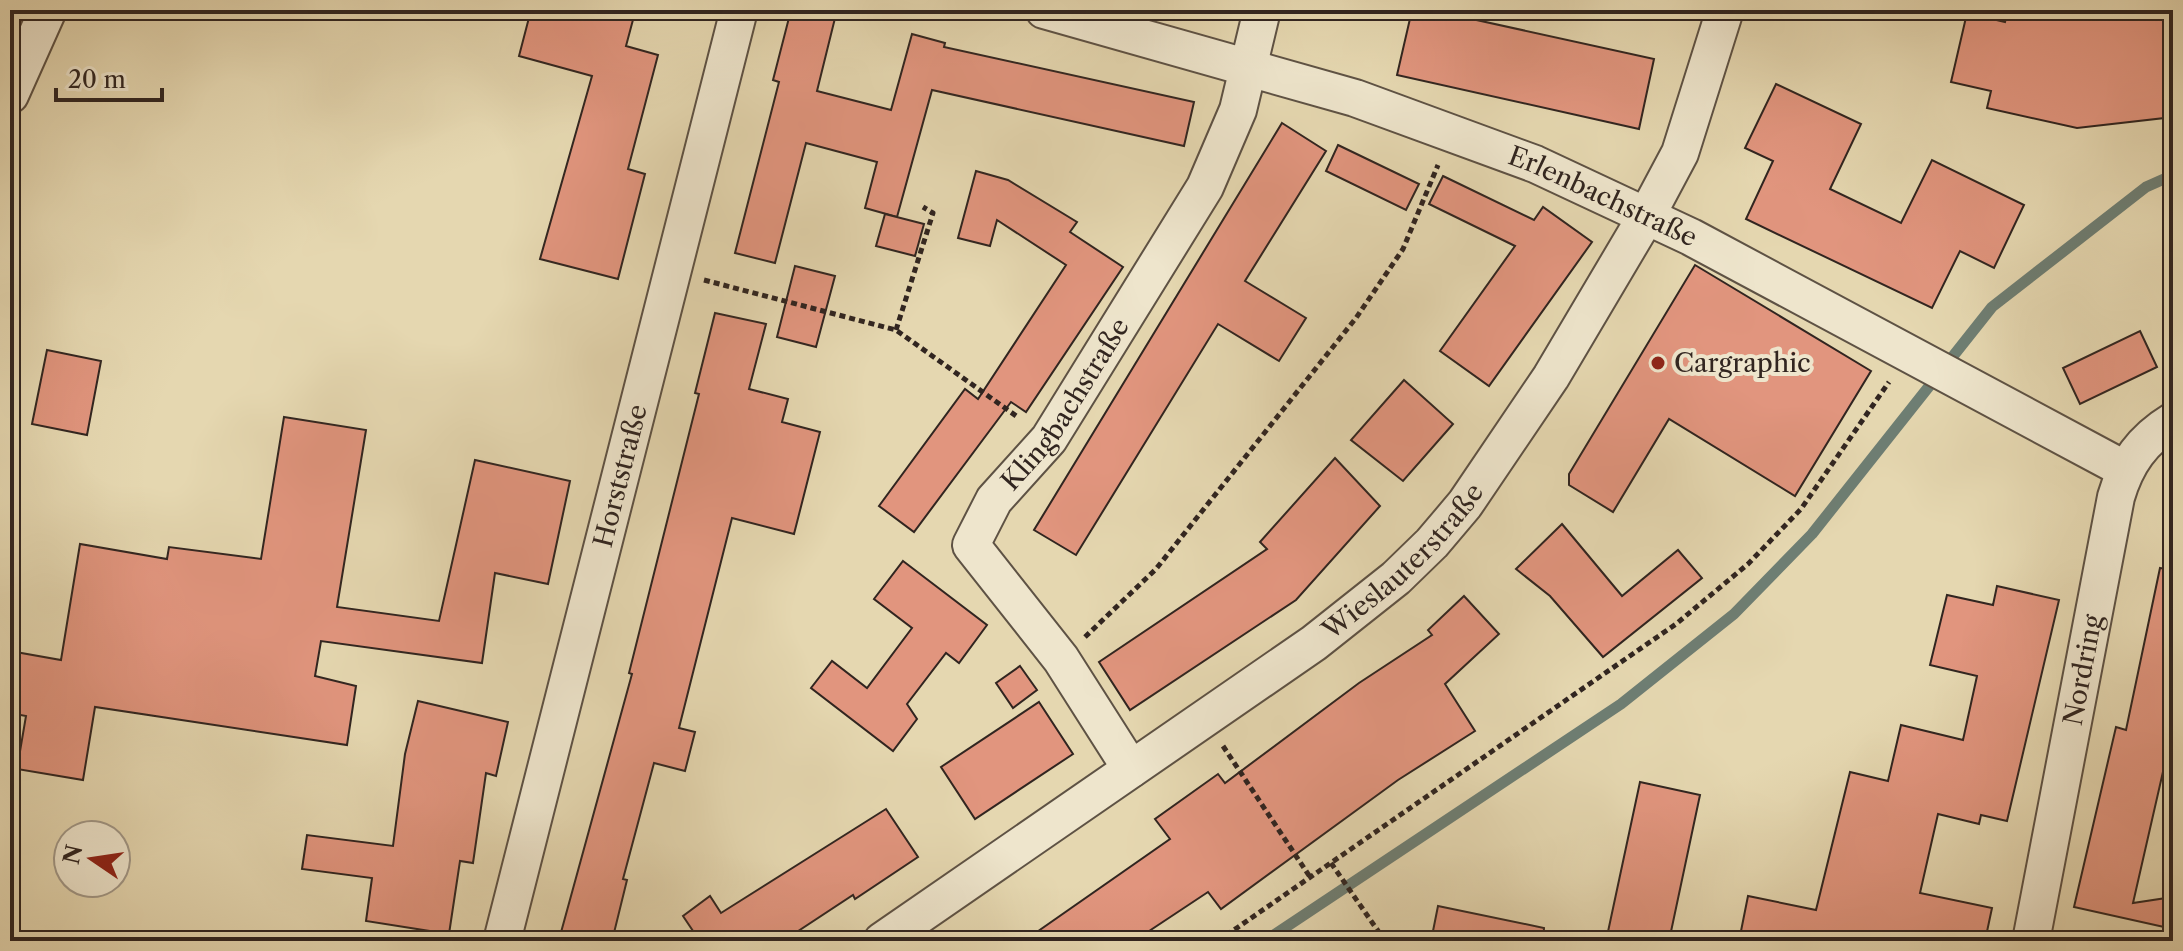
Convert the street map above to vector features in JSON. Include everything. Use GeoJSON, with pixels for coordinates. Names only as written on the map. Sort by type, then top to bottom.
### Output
{"type":"FeatureCollection","features":[{"type":"Feature","properties":{"kind":"street","name":"Horststraße"},"geometry":{"type":"LineString","coordinates":[[502,941],[739,10]]}},
{"type":"Feature","properties":{"kind":"street","name":"Erlenbachstraße"},"geometry":{"type":"LineString","coordinates":[[1044,10],[1250,68],[1450,130],[1647,215],[1916,355],[2124,469]]}},
{"type":"Feature","properties":{"kind":"street","name":"Klingbachstraße"},"geometry":{"type":"LineString","coordinates":[[1131,769],[1061,659],[971,545],[994,500],[1049,439],[1205,187],[1238,110],[1262,10]]}},
{"type":"Feature","properties":{"kind":"street","name":"Wieslauterstraße"},"geometry":{"type":"LineString","coordinates":[[882,941],[1355,612],[1432,543],[1465,504],[1551,377],[1647,215],[1680,153],[1725,10]]}},
{"type":"Feature","properties":{"kind":"street"},"geometry":{"type":"LineString","coordinates":[[10,95],[45,11]]}},
{"type":"Feature","properties":{"kind":"street","name":"Nordring"},"geometry":{"type":"LineString","coordinates":[[2031,941],[2108,528],[2124,469],[2147,440],[2173,421]]}},
{"type":"Feature","properties":{"kind":"path"},"geometry":{"type":"LineString","coordinates":[[1061,659],[1156,569],[1356,318],[1403,249],[1450,130]]}},
{"type":"Feature","properties":{"kind":"path"},"geometry":{"type":"LineString","coordinates":[[896,330],[933,213],[923,207]]}},
{"type":"Feature","properties":{"kind":"path"},"geometry":{"type":"LineString","coordinates":[[672,272],[896,330],[1049,439]]}},
{"type":"Feature","properties":{"kind":"path"},"geometry":{"type":"LineString","coordinates":[[1218,941],[1676,624],[1748,564],[1801,509],[1868,415],[1916,355]]}},
{"type":"Feature","properties":{"kind":"path"},"geometry":{"type":"LineString","coordinates":[[1205,719],[1310,877]]}},
{"type":"Feature","properties":{"kind":"path"},"geometry":{"type":"LineString","coordinates":[[1331,863],[1385,941]]}},
{"type":"Feature","properties":{"kind":"building"},"geometry":{"type":"Polygon","coordinates":[[[531,10],[610,10],[634,16],[626,46],[658,55],[628,169],[645,174],[618,279],[540,259],[592,76],[519,56],[531,10]]]}},
{"type":"Feature","properties":{"kind":"building"},"geometry":{"type":"Polygon","coordinates":[[[791,10],[837,10],[817,91],[891,110],[912,34],[945,43],[944,47],[1194,102],[1184,146],[932,90],[897,217],[865,208],[877,162],[806,143],[775,263],[735,253],[779,82],[773,80],[791,10]]]}},
{"type":"Feature","properties":{"kind":"building"},"geometry":{"type":"Polygon","coordinates":[[[1412,10],[1431,10],[1654,59],[1639,129],[1397,75],[1412,10]]]}},
{"type":"Feature","properties":{"kind":"building"},"geometry":{"type":"Polygon","coordinates":[[[2008,10],[2173,10],[2173,117],[2077,128],[1987,108],[1991,91],[1951,82],[1967,13],[2005,22],[2008,10]]]}},
{"type":"Feature","properties":{"kind":"building"},"geometry":{"type":"Polygon","coordinates":[[[1776,84],[1861,124],[1830,189],[1901,223],[1932,160],[2024,205],[1994,268],[1960,251],[1932,308],[1746,219],[1773,161],[1745,148],[1776,84]]]}},
{"type":"Feature","properties":{"kind":"building"},"geometry":{"type":"Polygon","coordinates":[[[1282,123],[1326,151],[1245,281],[1306,318],[1279,361],[1218,324],[1076,555],[1034,530],[1282,123]]]}},
{"type":"Feature","properties":{"kind":"building"},"geometry":{"type":"Polygon","coordinates":[[[1338,145],[1419,184],[1406,210],[1326,171],[1338,145]]]}},
{"type":"Feature","properties":{"kind":"building"},"geometry":{"type":"Polygon","coordinates":[[[976,171],[1008,180],[1077,222],[1070,232],[1123,267],[1026,412],[1011,402],[914,532],[879,506],[965,389],[978,399],[1066,265],[997,220],[990,246],[958,238],[976,171]]]}},
{"type":"Feature","properties":{"kind":"building"},"geometry":{"type":"Polygon","coordinates":[[[1443,176],[1534,220],[1543,207],[1592,242],[1489,386],[1440,351],[1515,246],[1429,204],[1443,176]]]}},
{"type":"Feature","properties":{"kind":"building"},"geometry":{"type":"Polygon","coordinates":[[[885,214],[924,224],[915,256],[876,246],[885,214]]]}},
{"type":"Feature","properties":{"kind":"building"},"geometry":{"type":"Polygon","coordinates":[[[1695,265],[1871,371],[1795,496],[1669,419],[1613,512],[1569,485],[1569,474],[1695,265]]]}},
{"type":"Feature","properties":{"kind":"building"},"geometry":{"type":"Polygon","coordinates":[[[795,266],[835,276],[816,347],[777,337],[795,266]]]}},
{"type":"Feature","properties":{"kind":"building"},"geometry":{"type":"Polygon","coordinates":[[[715,313],[766,324],[749,389],[788,399],[782,422],[820,432],[794,534],[732,518],[679,728],[695,732],[685,771],[654,763],[623,879],[627,880],[612,941],[581,941],[560,936],[632,674],[629,673],[699,394],[695,393],[715,313]]]}},
{"type":"Feature","properties":{"kind":"building"},"geometry":{"type":"Polygon","coordinates":[[[2140,331],[2157,367],[2080,404],[2063,368],[2140,331]]]}},
{"type":"Feature","properties":{"kind":"building"},"geometry":{"type":"Polygon","coordinates":[[[47,350],[101,361],[87,435],[32,424],[47,350]]]}},
{"type":"Feature","properties":{"kind":"building"},"geometry":{"type":"Polygon","coordinates":[[[1404,380],[1453,424],[1403,481],[1351,440],[1404,380]]]}},
{"type":"Feature","properties":{"kind":"building"},"geometry":{"type":"Polygon","coordinates":[[[284,417],[366,430],[337,607],[439,621],[475,460],[570,481],[548,584],[495,573],[482,663],[321,641],[315,676],[356,686],[347,745],[95,707],[83,780],[17,769],[26,716],[10,713],[10,651],[61,660],[80,544],[167,559],[169,547],[261,559],[284,417]]]}},
{"type":"Feature","properties":{"kind":"building"},"geometry":{"type":"Polygon","coordinates":[[[1335,458],[1380,506],[1296,600],[1130,710],[1099,662],[1267,549],[1260,542],[1335,458]]]}},
{"type":"Feature","properties":{"kind":"building"},"geometry":{"type":"Polygon","coordinates":[[[1562,524],[1622,596],[1678,550],[1702,578],[1603,657],[1550,596],[1516,569],[1562,524]]]}},
{"type":"Feature","properties":{"kind":"building"},"geometry":{"type":"Polygon","coordinates":[[[903,561],[987,625],[959,663],[946,653],[907,704],[917,719],[893,751],[811,688],[832,661],[867,688],[912,628],[874,599],[903,561]]]}},
{"type":"Feature","properties":{"kind":"building"},"geometry":{"type":"Polygon","coordinates":[[[2160,568],[2173,570],[2173,728],[2133,903],[2173,897],[2173,929],[2074,907],[2116,727],[2126,730],[2160,568]]]}},
{"type":"Feature","properties":{"kind":"building"},"geometry":{"type":"Polygon","coordinates":[[[1997,586],[2059,600],[2007,821],[1981,815],[1979,824],[1938,814],[1920,893],[1992,908],[1985,941],[1739,941],[1748,896],[1816,910],[1850,772],[1888,781],[1901,725],[1963,740],[1977,676],[1930,665],[1947,595],[1993,605],[1997,586]]]}},
{"type":"Feature","properties":{"kind":"building"},"geometry":{"type":"Polygon","coordinates":[[[1464,596],[1499,634],[1445,684],[1475,731],[1398,780],[1221,909],[1208,892],[1134,941],[1024,941],[1170,839],[1155,819],[1218,774],[1225,783],[1359,683],[1432,635],[1428,630],[1464,596]]]}},
{"type":"Feature","properties":{"kind":"building"},"geometry":{"type":"Polygon","coordinates":[[[1020,666],[1037,690],[1013,708],[996,683],[1020,666]]]}},
{"type":"Feature","properties":{"kind":"building"},"geometry":{"type":"Polygon","coordinates":[[[418,701],[508,722],[496,776],[486,773],[473,863],[460,861],[449,934],[366,921],[372,878],[302,869],[307,835],[393,846],[405,754],[418,701]]]}},
{"type":"Feature","properties":{"kind":"building"},"geometry":{"type":"Polygon","coordinates":[[[1039,702],[1073,754],[975,819],[941,767],[1039,702]]]}},
{"type":"Feature","properties":{"kind":"building"},"geometry":{"type":"Polygon","coordinates":[[[1640,782],[1700,795],[1669,941],[1606,941],[1640,782]]]}},
{"type":"Feature","properties":{"kind":"building"},"geometry":{"type":"Polygon","coordinates":[[[886,809],[918,857],[855,899],[853,895],[783,941],[678,941],[693,931],[683,916],[710,896],[721,913],[886,809]]]}},
{"type":"Feature","properties":{"kind":"building"},"geometry":{"type":"Polygon","coordinates":[[[1438,906],[1544,928],[1543,941],[1431,941],[1438,906]]]}},
{"type":"Feature","properties":{"kind":"waterway"},"geometry":{"type":"LineString","coordinates":[[1265,941],[1621,704],[1734,614],[1812,534],[1992,307],[2146,187],[2173,175]]}},
{"type":"Feature","properties":{"kind":"place","name":"Cargraphic"},"geometry":{"type":"Point","coordinates":[1658,363]}}]}
